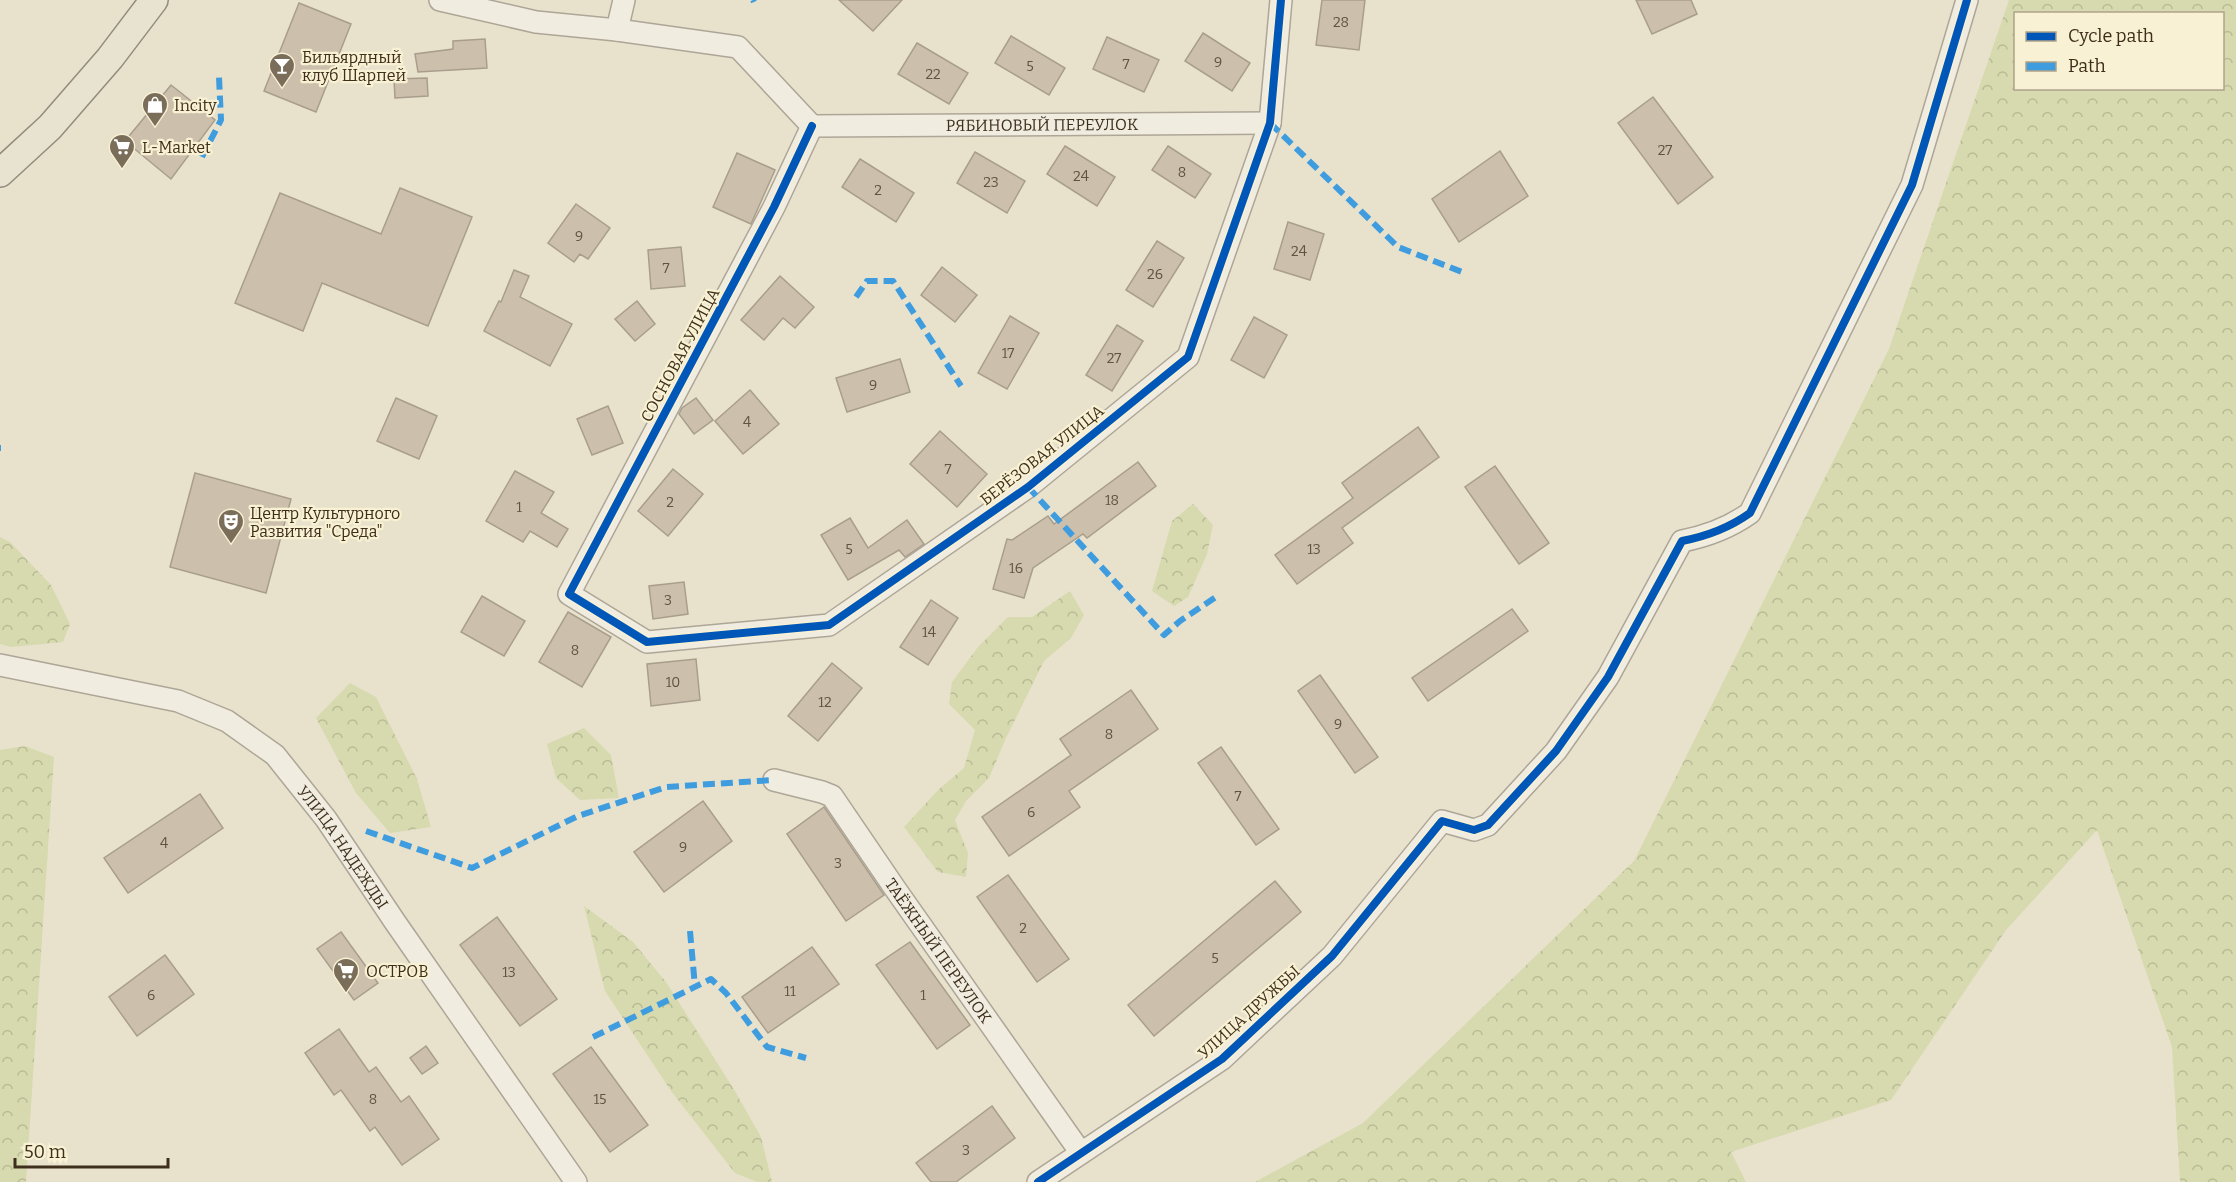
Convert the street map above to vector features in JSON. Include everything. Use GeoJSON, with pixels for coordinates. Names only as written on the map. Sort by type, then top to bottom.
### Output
{"type":"FeatureCollection","features":[{"type":"Feature","properties":{"kind":"main road"},"geometry":{"type":"LineString","coordinates":[[0,173],[50,127],[110,58],[154,0]]}},
{"type":"Feature","properties":{"kind":"street"},"geometry":{"type":"LineString","coordinates":[[440,0],[536,22],[738,46],[812,126]]}},
{"type":"Feature","properties":{"kind":"street"},"geometry":{"type":"LineString","coordinates":[[617,30],[624,0]]}},
{"type":"Feature","properties":{"kind":"street","name":"БЕРЁЗОВАЯ УЛИЦА"},"geometry":{"type":"LineString","coordinates":[[569,594],[647,642],[829,625],[1028,487],[1188,357],[1270,123],[1281,0]]}},
{"type":"Feature","properties":{"kind":"street","name":"УЛИЦА ДРУЖБЫ"},"geometry":{"type":"LineString","coordinates":[[1038,1182],[1222,1059],[1332,956],[1442,821],[1474,830],[1488,825],[1556,751],[1608,677],[1683,541],[1707,536],[1736,523],[1750,513],[1912,185],[1967,0]]}},
{"type":"Feature","properties":{"kind":"street","name":"РЯБИНОВЫЙ ПЕРЕУЛОК"},"geometry":{"type":"LineString","coordinates":[[812,126],[1270,123]]}},
{"type":"Feature","properties":{"kind":"street","name":"СОСНОВАЯ УЛИЦА"},"geometry":{"type":"LineString","coordinates":[[569,594],[774,207],[812,126]]}},
{"type":"Feature","properties":{"kind":"street","name":"УЛИЦА НАДЕЖДЫ"},"geometry":{"type":"LineString","coordinates":[[0,664],[178,701],[227,721],[275,755],[326,819],[401,932],[576,1182]]}},
{"type":"Feature","properties":{"kind":"street","name":"ТАЁЖНЫЙ ПЕРЕУЛОК"},"geometry":{"type":"LineString","coordinates":[[774,780],[832,796],[1081,1153]]}},
{"type":"Feature","properties":{"kind":"green space"},"geometry":{"type":"Polygon","coordinates":[[[2009,0],[2236,0],[2236,1182],[2180,1182],[2172,1047],[2097,830],[2006,930],[1891,1100],[1731,1152],[1746,1182],[1255,1182],[1363,1123],[1634,861],[1889,349],[2009,0]]]}},
{"type":"Feature","properties":{"kind":"green space"},"geometry":{"type":"Polygon","coordinates":[[[1193,504],[1213,525],[1207,554],[1188,597],[1174,606],[1152,591],[1172,521],[1193,504]]]}},
{"type":"Feature","properties":{"kind":"green space"},"geometry":{"type":"Polygon","coordinates":[[[0,537],[10,542],[51,585],[70,624],[63,642],[11,647],[0,644],[0,537]]]}},
{"type":"Feature","properties":{"kind":"green space"},"geometry":{"type":"Polygon","coordinates":[[[1070,591],[1084,615],[1071,638],[1044,661],[989,778],[966,801],[955,820],[968,853],[966,877],[938,872],[904,827],[938,790],[964,768],[975,730],[949,704],[952,682],[978,647],[1008,617],[1032,617],[1070,591]]]}},
{"type":"Feature","properties":{"kind":"green space"},"geometry":{"type":"Polygon","coordinates":[[[350,683],[376,697],[417,779],[431,827],[390,833],[356,793],[316,718],[350,683]]]}},
{"type":"Feature","properties":{"kind":"green space"},"geometry":{"type":"Polygon","coordinates":[[[584,728],[611,755],[619,798],[580,800],[556,778],[547,744],[584,728]]]}},
{"type":"Feature","properties":{"kind":"green space"},"geometry":{"type":"Polygon","coordinates":[[[25,746],[54,757],[26,1182],[0,1182],[0,750],[25,746]]]}},
{"type":"Feature","properties":{"kind":"green space"},"geometry":{"type":"Polygon","coordinates":[[[584,906],[633,942],[666,982],[735,1091],[761,1137],[772,1182],[757,1182],[735,1173],[671,1091],[605,991],[584,906]]]}},
{"type":"Feature","properties":{"kind":"building"},"geometry":{"type":"Polygon","coordinates":[[[839,0],[902,0],[873,31],[839,0]]]}},
{"type":"Feature","properties":{"kind":"building"},"geometry":{"type":"Polygon","coordinates":[[[1322,0],[1365,0],[1359,50],[1316,45],[1322,0]]]}},
{"type":"Feature","properties":{"kind":"building"},"geometry":{"type":"Polygon","coordinates":[[[1636,0],[1691,0],[1697,14],[1652,34],[1636,0]]]}},
{"type":"Feature","properties":{"kind":"building"},"geometry":{"type":"Polygon","coordinates":[[[299,3],[351,24],[316,112],[264,91],[299,3]]]}},
{"type":"Feature","properties":{"kind":"building"},"geometry":{"type":"Polygon","coordinates":[[[1203,33],[1250,63],[1232,91],[1185,61],[1203,33]]]}},
{"type":"Feature","properties":{"kind":"building"},"geometry":{"type":"Polygon","coordinates":[[[1011,36],[1065,68],[1049,95],[995,63],[1011,36]]]}},
{"type":"Feature","properties":{"kind":"building"},"geometry":{"type":"Polygon","coordinates":[[[1107,37],[1159,60],[1144,92],[1093,69],[1107,37]]]}},
{"type":"Feature","properties":{"kind":"building"},"geometry":{"type":"Polygon","coordinates":[[[485,39],[487,68],[418,72],[415,54],[453,49],[453,41],[485,39]]]}},
{"type":"Feature","properties":{"kind":"building"},"geometry":{"type":"Polygon","coordinates":[[[917,43],[968,73],[949,104],[898,74],[917,43]]]}},
{"type":"Feature","properties":{"kind":"building"},"geometry":{"type":"Polygon","coordinates":[[[427,78],[428,96],[395,98],[394,79],[427,78]]]}},
{"type":"Feature","properties":{"kind":"building"},"geometry":{"type":"Polygon","coordinates":[[[171,85],[215,120],[171,179],[125,141],[171,85]]]}},
{"type":"Feature","properties":{"kind":"building"},"geometry":{"type":"Polygon","coordinates":[[[1653,97],[1713,177],[1678,204],[1618,123],[1653,97]]]}},
{"type":"Feature","properties":{"kind":"building"},"geometry":{"type":"Polygon","coordinates":[[[1065,146],[1115,177],[1097,206],[1047,174],[1065,146]]]}},
{"type":"Feature","properties":{"kind":"building"},"geometry":{"type":"Polygon","coordinates":[[[1168,146],[1211,174],[1195,198],[1152,170],[1168,146]]]}},
{"type":"Feature","properties":{"kind":"building"},"geometry":{"type":"Polygon","coordinates":[[[1500,151],[1528,196],[1459,242],[1432,199],[1500,151]]]}},
{"type":"Feature","properties":{"kind":"building"},"geometry":{"type":"Polygon","coordinates":[[[975,152],[1025,181],[1007,213],[957,183],[975,152]]]}},
{"type":"Feature","properties":{"kind":"building"},"geometry":{"type":"Polygon","coordinates":[[[737,153],[775,170],[751,224],[713,207],[737,153]]]}},
{"type":"Feature","properties":{"kind":"building"},"geometry":{"type":"Polygon","coordinates":[[[860,159],[914,193],[896,222],[842,187],[860,159]]]}},
{"type":"Feature","properties":{"kind":"building"},"geometry":{"type":"Polygon","coordinates":[[[400,188],[472,217],[428,326],[322,283],[303,331],[235,303],[280,193],[381,234],[400,188]]]}},
{"type":"Feature","properties":{"kind":"building"},"geometry":{"type":"Polygon","coordinates":[[[576,204],[610,228],[588,259],[580,254],[574,262],[548,243],[576,204]]]}},
{"type":"Feature","properties":{"kind":"building"},"geometry":{"type":"Polygon","coordinates":[[[1288,222],[1324,234],[1310,280],[1274,269],[1288,222]]]}},
{"type":"Feature","properties":{"kind":"building"},"geometry":{"type":"Polygon","coordinates":[[[1157,241],[1184,258],[1153,307],[1126,290],[1157,241]]]}},
{"type":"Feature","properties":{"kind":"building"},"geometry":{"type":"Polygon","coordinates":[[[681,247],[685,286],[651,289],[648,250],[681,247]]]}},
{"type":"Feature","properties":{"kind":"building"},"geometry":{"type":"Polygon","coordinates":[[[942,267],[977,295],[955,322],[921,295],[942,267]]]}},
{"type":"Feature","properties":{"kind":"building"},"geometry":{"type":"Polygon","coordinates":[[[514,270],[529,276],[520,297],[572,324],[550,366],[484,331],[499,301],[501,302],[514,270]]]}},
{"type":"Feature","properties":{"kind":"building"},"geometry":{"type":"Polygon","coordinates":[[[780,276],[814,307],[795,328],[783,318],[764,340],[741,320],[780,276]]]}},
{"type":"Feature","properties":{"kind":"building"},"geometry":{"type":"Polygon","coordinates":[[[637,301],[655,324],[635,341],[615,319],[637,301]]]}},
{"type":"Feature","properties":{"kind":"building"},"geometry":{"type":"Polygon","coordinates":[[[1010,316],[1039,333],[1007,389],[978,373],[1010,316]]]}},
{"type":"Feature","properties":{"kind":"building"},"geometry":{"type":"Polygon","coordinates":[[[1254,317],[1287,335],[1264,378],[1231,360],[1254,317]]]}},
{"type":"Feature","properties":{"kind":"building"},"geometry":{"type":"Polygon","coordinates":[[[1117,325],[1143,341],[1112,391],[1086,375],[1117,325]]]}},
{"type":"Feature","properties":{"kind":"building"},"geometry":{"type":"Polygon","coordinates":[[[900,359],[910,392],[847,412],[836,378],[900,359]]]}},
{"type":"Feature","properties":{"kind":"building"},"geometry":{"type":"Polygon","coordinates":[[[750,390],[779,424],[743,454],[715,421],[750,390]]]}},
{"type":"Feature","properties":{"kind":"building"},"geometry":{"type":"Polygon","coordinates":[[[396,398],[437,416],[419,459],[377,441],[396,398]]]}},
{"type":"Feature","properties":{"kind":"building"},"geometry":{"type":"Polygon","coordinates":[[[696,398],[713,420],[694,434],[679,414],[682,408],[696,398]]]}},
{"type":"Feature","properties":{"kind":"building"},"geometry":{"type":"Polygon","coordinates":[[[608,406],[623,443],[592,455],[577,419],[608,406]]]}},
{"type":"Feature","properties":{"kind":"building"},"geometry":{"type":"Polygon","coordinates":[[[1418,427],[1439,457],[1342,528],[1353,543],[1297,584],[1275,555],[1353,498],[1342,483],[1418,427]]]}},
{"type":"Feature","properties":{"kind":"building"},"geometry":{"type":"Polygon","coordinates":[[[940,431],[987,474],[957,507],[910,464],[940,431]]]}},
{"type":"Feature","properties":{"kind":"building"},"geometry":{"type":"Polygon","coordinates":[[[1138,462],[1156,486],[1087,538],[1083,534],[1033,568],[1024,598],[993,589],[1007,539],[1012,540],[1048,516],[1054,524],[1138,462]]]}},
{"type":"Feature","properties":{"kind":"building"},"geometry":{"type":"Polygon","coordinates":[[[1495,466],[1549,543],[1519,564],[1465,487],[1495,466]]]}},
{"type":"Feature","properties":{"kind":"building"},"geometry":{"type":"Polygon","coordinates":[[[673,469],[703,494],[668,536],[638,511],[673,469]]]}},
{"type":"Feature","properties":{"kind":"building"},"geometry":{"type":"Polygon","coordinates":[[[515,471],[554,492],[541,513],[568,529],[557,547],[530,531],[523,542],[486,521],[515,471]]]}},
{"type":"Feature","properties":{"kind":"building"},"geometry":{"type":"Polygon","coordinates":[[[195,473],[291,499],[266,593],[170,567],[195,473]]]}},
{"type":"Feature","properties":{"kind":"building"},"geometry":{"type":"Polygon","coordinates":[[[850,518],[868,548],[907,520],[924,544],[905,557],[899,550],[848,580],[821,535],[850,518]]]}},
{"type":"Feature","properties":{"kind":"building"},"geometry":{"type":"Polygon","coordinates":[[[684,582],[688,614],[653,619],[649,586],[684,582]]]}},
{"type":"Feature","properties":{"kind":"building"},"geometry":{"type":"Polygon","coordinates":[[[482,596],[525,621],[504,656],[461,632],[482,596]]]}},
{"type":"Feature","properties":{"kind":"building"},"geometry":{"type":"Polygon","coordinates":[[[931,600],[958,618],[928,665],[900,647],[931,600]]]}},
{"type":"Feature","properties":{"kind":"building"},"geometry":{"type":"Polygon","coordinates":[[[1512,609],[1528,631],[1428,701],[1412,678],[1512,609]]]}},
{"type":"Feature","properties":{"kind":"building"},"geometry":{"type":"Polygon","coordinates":[[[568,612],[611,637],[582,687],[539,662],[568,612]]]}},
{"type":"Feature","properties":{"kind":"building"},"geometry":{"type":"Polygon","coordinates":[[[696,659],[700,700],[651,706],[647,664],[696,659]]]}},
{"type":"Feature","properties":{"kind":"building"},"geometry":{"type":"Polygon","coordinates":[[[832,663],[862,688],[818,741],[788,716],[832,663]]]}},
{"type":"Feature","properties":{"kind":"building"},"geometry":{"type":"Polygon","coordinates":[[[1320,675],[1378,757],[1355,773],[1298,691],[1320,675]]]}},
{"type":"Feature","properties":{"kind":"building"},"geometry":{"type":"Polygon","coordinates":[[[1131,690],[1158,729],[1069,791],[1080,807],[1009,856],[982,817],[1071,755],[1060,739],[1131,690]]]}},
{"type":"Feature","properties":{"kind":"building"},"geometry":{"type":"Polygon","coordinates":[[[1221,747],[1279,829],[1256,845],[1198,763],[1221,747]]]}},
{"type":"Feature","properties":{"kind":"building"},"geometry":{"type":"Polygon","coordinates":[[[200,794],[223,828],[128,893],[104,858],[200,794]]]}},
{"type":"Feature","properties":{"kind":"building"},"geometry":{"type":"Polygon","coordinates":[[[703,801],[732,841],[664,892],[634,852],[703,801]]]}},
{"type":"Feature","properties":{"kind":"building"},"geometry":{"type":"Polygon","coordinates":[[[824,807],[884,895],[846,921],[787,834],[824,807]]]}},
{"type":"Feature","properties":{"kind":"building"},"geometry":{"type":"Polygon","coordinates":[[[1008,875],[1069,959],[1037,982],[977,897],[1008,875]]]}},
{"type":"Feature","properties":{"kind":"building"},"geometry":{"type":"Polygon","coordinates":[[[1275,881],[1301,912],[1154,1036],[1128,1005],[1275,881]]]}},
{"type":"Feature","properties":{"kind":"building"},"geometry":{"type":"Polygon","coordinates":[[[497,917],[557,999],[520,1026],[460,945],[497,917]]]}},
{"type":"Feature","properties":{"kind":"building"},"geometry":{"type":"Polygon","coordinates":[[[341,932],[378,983],[354,1000],[317,949],[341,932]]]}},
{"type":"Feature","properties":{"kind":"building"},"geometry":{"type":"Polygon","coordinates":[[[910,942],[970,1025],[937,1049],[876,965],[910,942]]]}},
{"type":"Feature","properties":{"kind":"building"},"geometry":{"type":"Polygon","coordinates":[[[812,947],[839,984],[768,1033],[742,997],[812,947]]]}},
{"type":"Feature","properties":{"kind":"building"},"geometry":{"type":"Polygon","coordinates":[[[165,955],[194,994],[137,1036],[109,997],[165,955]]]}},
{"type":"Feature","properties":{"kind":"building"},"geometry":{"type":"Polygon","coordinates":[[[339,1029],[369,1072],[376,1067],[401,1102],[409,1096],[439,1139],[402,1165],[375,1127],[370,1131],[341,1090],[334,1095],[305,1053],[339,1029]]]}},
{"type":"Feature","properties":{"kind":"building"},"geometry":{"type":"Polygon","coordinates":[[[426,1046],[438,1063],[422,1074],[410,1058],[426,1046]]]}},
{"type":"Feature","properties":{"kind":"building"},"geometry":{"type":"Polygon","coordinates":[[[591,1047],[648,1125],[610,1152],[553,1074],[591,1047]]]}},
{"type":"Feature","properties":{"kind":"building"},"geometry":{"type":"Polygon","coordinates":[[[992,1106],[1015,1138],[956,1182],[931,1182],[916,1163],[992,1106]]]}},
{"type":"Feature","properties":{"kind":"marked path"},"geometry":{"type":"LineString","coordinates":[[202,157],[221,120],[219,77]]}},
{"type":"Feature","properties":{"kind":"marked path"},"geometry":{"type":"LineString","coordinates":[[1270,123],[1398,247],[1462,272]]}},
{"type":"Feature","properties":{"kind":"marked path"},"geometry":{"type":"LineString","coordinates":[[856,297],[867,281],[893,281],[961,386]]}},
{"type":"Feature","properties":{"kind":"marked path"},"geometry":{"type":"LineString","coordinates":[[1028,487],[1164,635],[1180,621],[1216,597]]}},
{"type":"Feature","properties":{"kind":"marked path"},"geometry":{"type":"LineString","coordinates":[[366,831],[472,868],[578,816],[666,787],[774,780]]}},
{"type":"Feature","properties":{"kind":"marked path"},"geometry":{"type":"LineString","coordinates":[[690,931],[695,987]]}},
{"type":"Feature","properties":{"kind":"marked path"},"geometry":{"type":"LineString","coordinates":[[593,1037],[711,979],[726,993],[767,1047],[806,1058]]}},
{"type":"Feature","properties":{"kind":"cycle path"},"geometry":{"type":"LineString","coordinates":[[812,126],[774,207],[569,594],[647,642],[829,625],[1028,487],[1188,357],[1270,123],[1281,0]]}},
{"type":"Feature","properties":{"kind":"cycle path"},"geometry":{"type":"LineString","coordinates":[[1038,1182],[1222,1059],[1332,956],[1442,821],[1474,830],[1488,825],[1556,751],[1608,677],[1682,541],[1718,531],[1750,513],[1912,185],[1967,0]]}},
{"type":"Feature","properties":{"kind":"place","name":"Бильярдный клуб Шарпей"},"geometry":{"type":"Point","coordinates":[282,89]}},
{"type":"Feature","properties":{"kind":"place","name":"Incity"},"geometry":{"type":"Point","coordinates":[155,128]}},
{"type":"Feature","properties":{"kind":"place","name":"L-Market"},"geometry":{"type":"Point","coordinates":[122,170]}},
{"type":"Feature","properties":{"kind":"place","name":"Центр Культурного Развития \"Среда\""},"geometry":{"type":"Point","coordinates":[231,545]}},
{"type":"Feature","properties":{"kind":"place","name":"ОСТРОВ"},"geometry":{"type":"Point","coordinates":[346,994]}}]}
